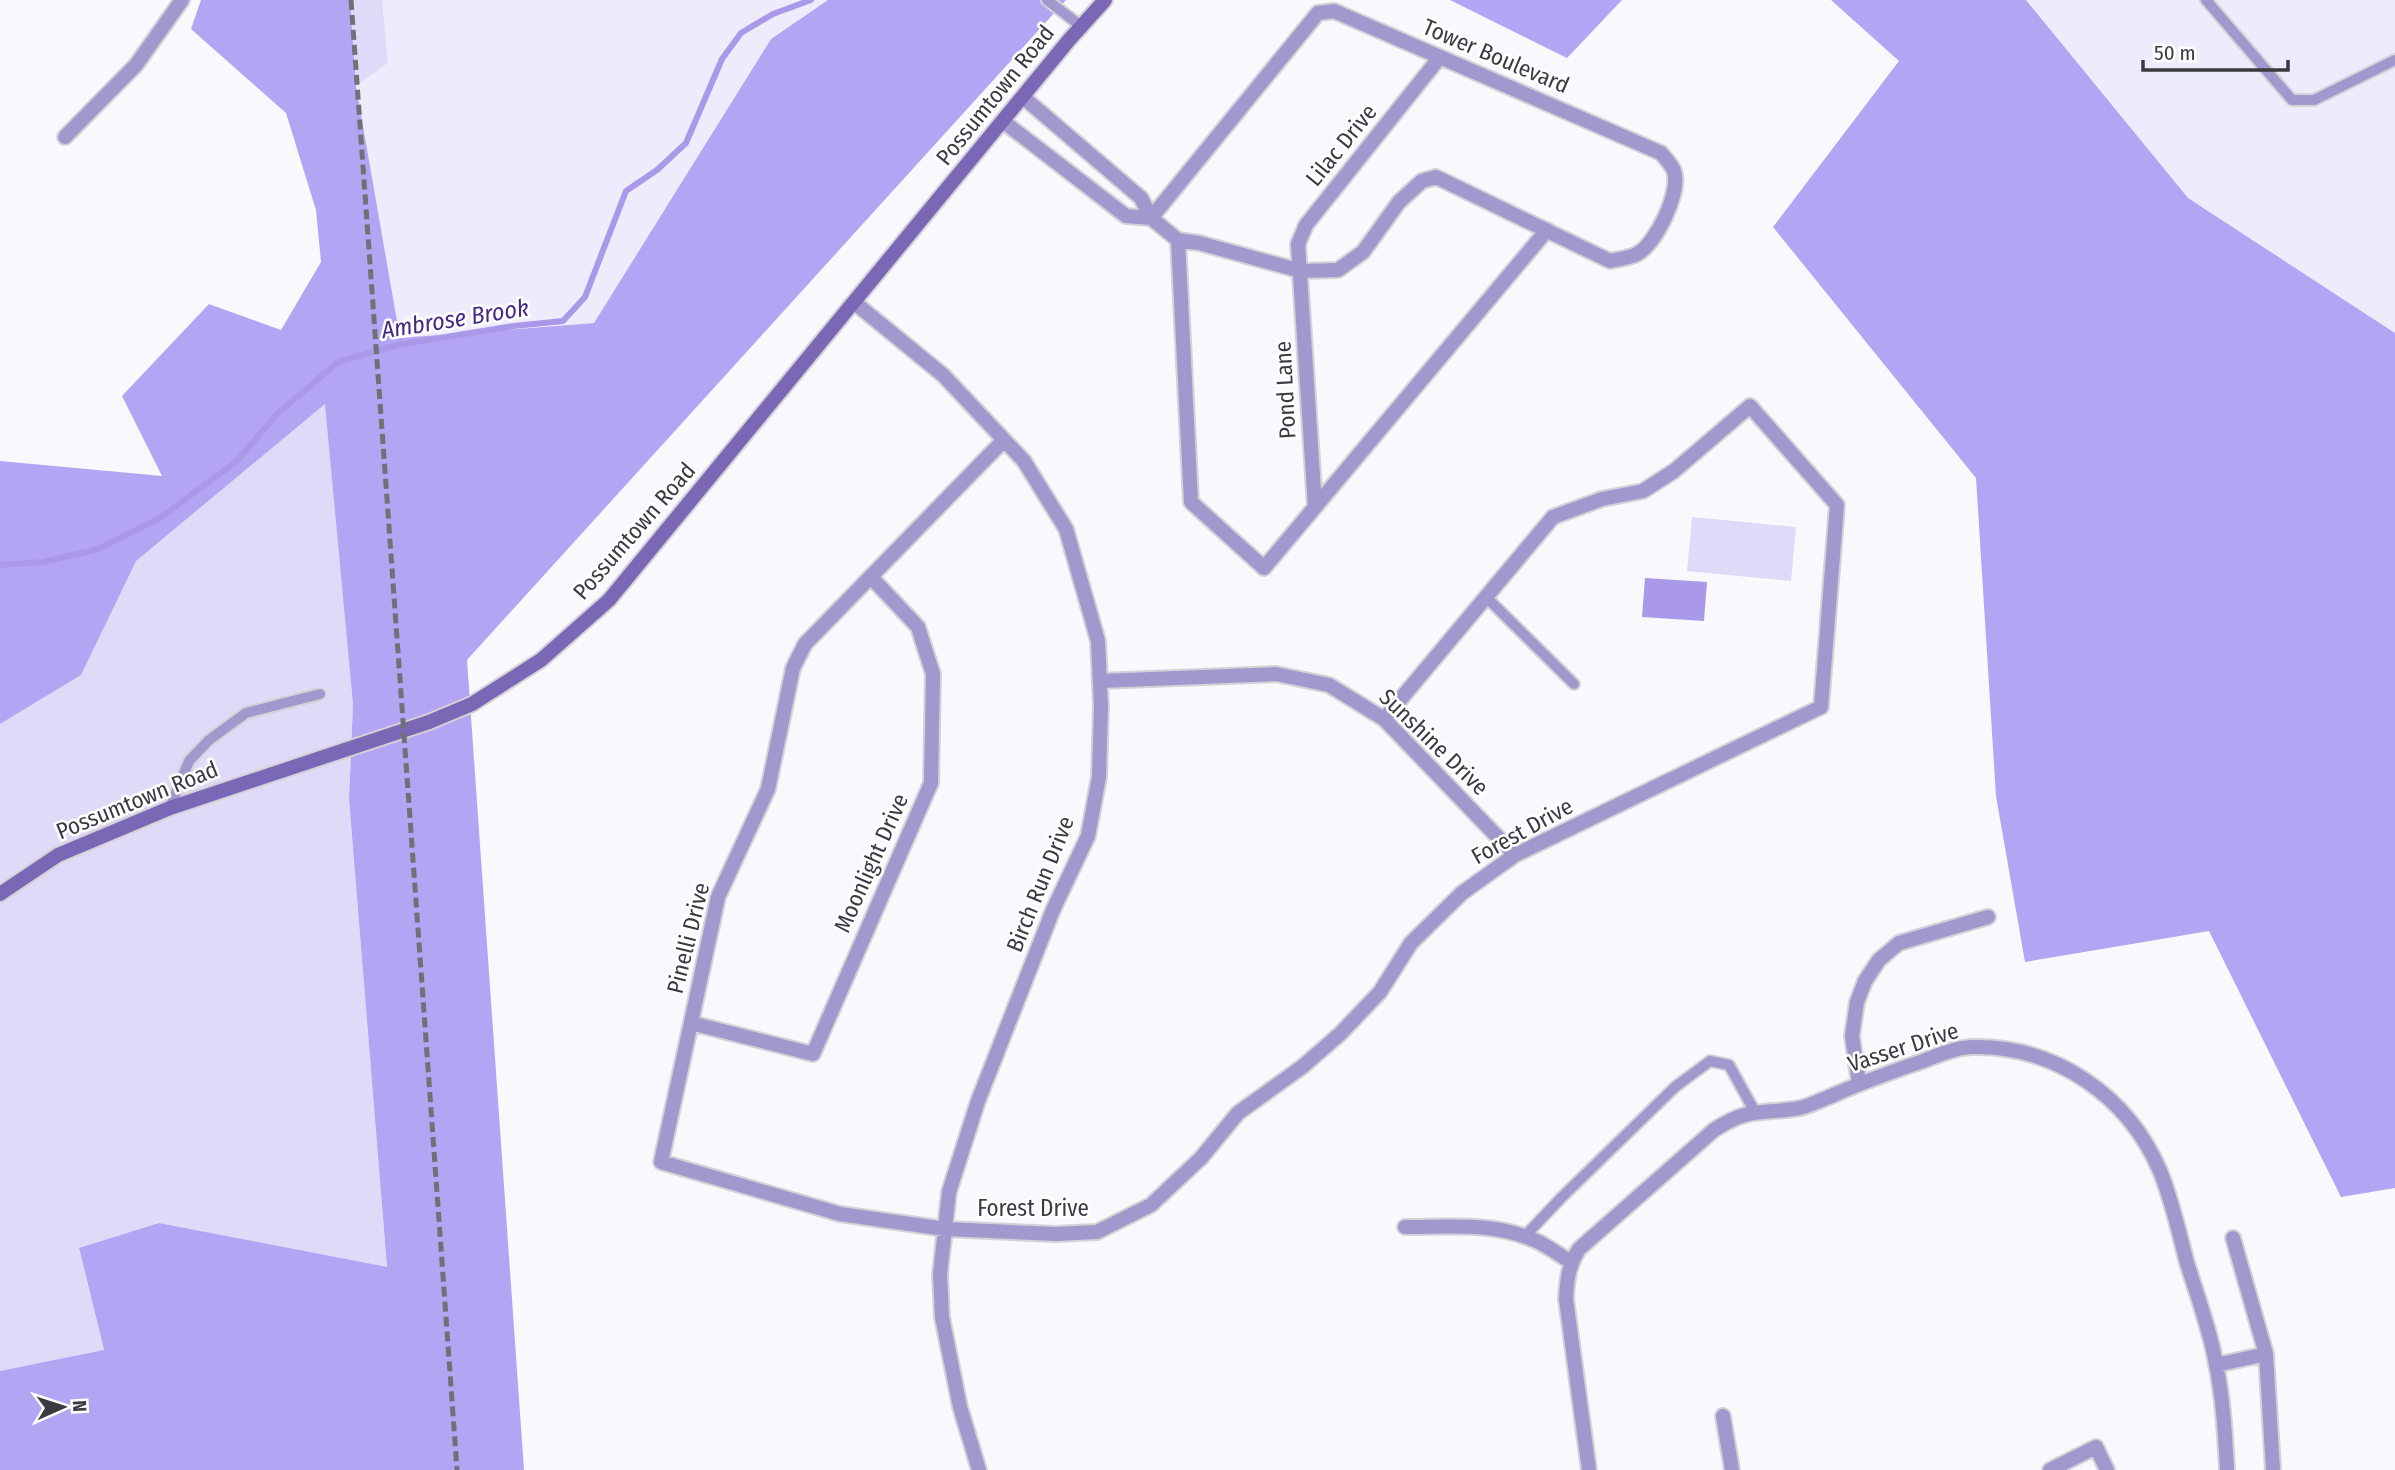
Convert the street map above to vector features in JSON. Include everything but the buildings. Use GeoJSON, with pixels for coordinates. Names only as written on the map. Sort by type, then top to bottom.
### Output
{"type":"FeatureCollection","features":[{"type":"Feature","properties":{"kind":"main road","name":"Possumtown Road"},"geometry":{"type":"LineString","coordinates":[[0,894],[58,855],[170,808],[429,722],[472,704],[541,660],[609,600],[1105,0]]}},
{"type":"Feature","properties":{"kind":"street"},"geometry":{"type":"LineString","coordinates":[[65,137],[136,65],[182,0]]}},
{"type":"Feature","properties":{"kind":"street","name":"Tower Boulevard"},"geometry":{"type":"LineString","coordinates":[[1023,97],[1142,198],[1151,218],[1178,240],[1199,243],[1301,271],[1338,270],[1363,252],[1399,202],[1422,181],[1436,177],[1610,261],[1637,254],[1665,221],[1675,172],[1661,153],[1334,11],[1318,13],[1151,218]]}},
{"type":"Feature","properties":{"kind":"street","name":"Lilac Drive"},"geometry":{"type":"LineString","coordinates":[[1301,271],[1298,244],[1306,225],[1440,57]]}},
{"type":"Feature","properties":{"kind":"street","name":"Tower Boulevard"},"geometry":{"type":"LineString","coordinates":[[1004,122],[1126,216],[1151,218]]}},
{"type":"Feature","properties":{"kind":"street"},"geometry":{"type":"LineString","coordinates":[[1178,240],[1191,502],[1264,568],[1547,230]]}},
{"type":"Feature","properties":{"kind":"street","name":"Pond Lane"},"geometry":{"type":"LineString","coordinates":[[1301,271],[1315,507]]}},
{"type":"Feature","properties":{"kind":"street","name":"Birch Run Drive"},"geometry":{"type":"LineString","coordinates":[[855,303],[943,375],[1024,461],[1066,529],[1098,641],[1099,777],[1088,836],[1053,910],[978,1101],[949,1192],[940,1274],[942,1317],[960,1407],[979,1470]]}},
{"type":"Feature","properties":{"kind":"street","name":"Forest Drive"},"geometry":{"type":"LineString","coordinates":[[945,1229],[1055,1234],[1097,1232],[1151,1205],[1201,1158],[1238,1113],[1302,1067],[1340,1034],[1380,992],[1412,943],[1462,893],[1515,855],[1821,707],[1837,505],[1749,406],[1674,471],[1643,491],[1602,499],[1553,517],[1486,597]]}},
{"type":"Feature","properties":{"kind":"street","name":"Pinelli Drive"},"geometry":{"type":"LineString","coordinates":[[945,1229],[840,1214],[661,1162],[718,897],[768,789],[793,668],[805,644],[1004,440]]}},
{"type":"Feature","properties":{"kind":"street","name":"Moonlight Drive"},"geometry":{"type":"LineString","coordinates":[[691,1023],[813,1054],[931,783],[933,674],[918,627],[871,577]]}},
{"type":"Feature","properties":{"kind":"street"},"geometry":{"type":"LineString","coordinates":[[1384,719],[1486,597]]}},
{"type":"Feature","properties":{"kind":"street","name":"Sunshine Drive"},"geometry":{"type":"LineString","coordinates":[[1100,681],[1276,674],[1329,685],[1384,719],[1515,855]]}},
{"type":"Feature","properties":{"kind":"street"},"geometry":{"type":"LineString","coordinates":[[1859,1083],[1852,1036],[1857,1002],[1865,981],[1879,960],[1899,943],[1988,917]]}},
{"type":"Feature","properties":{"kind":"street","name":"Vasser Drive"},"geometry":{"type":"LineString","coordinates":[[1571,1262],[1579,1249],[1714,1130],[1728,1121],[1755,1112],[1796,1109],[1859,1083],[1950,1051],[1971,1047],[2011,1049],[2035,1055],[2098,1087],[2125,1114],[2144,1139],[2161,1174],[2216,1365],[2227,1470]]}},
{"type":"Feature","properties":{"kind":"street"},"geometry":{"type":"LineString","coordinates":[[1405,1227],[1486,1227],[1525,1236],[1571,1262],[1566,1299],[1589,1470]]}},
{"type":"Feature","properties":{"kind":"street"},"geometry":{"type":"LineString","coordinates":[[2233,1238],[2266,1354],[2273,1470]]}},
{"type":"Feature","properties":{"kind":"street"},"geometry":{"type":"LineString","coordinates":[[2216,1365],[2266,1354]]}},
{"type":"Feature","properties":{"kind":"street"},"geometry":{"type":"LineString","coordinates":[[1723,1416],[1732,1470]]}},
{"type":"Feature","properties":{"kind":"street"},"geometry":{"type":"LineString","coordinates":[[2050,1470],[2095,1447],[2107,1470]]}},
{"type":"Feature","properties":{"kind":"lane"},"geometry":{"type":"LineString","coordinates":[[1047,0],[1081,26]]}},
{"type":"Feature","properties":{"kind":"lane"},"geometry":{"type":"LineString","coordinates":[[2206,0],[2292,100],[2314,100],[2395,60]]}},
{"type":"Feature","properties":{"kind":"lane"},"geometry":{"type":"LineString","coordinates":[[1486,597],[1574,684]]}},
{"type":"Feature","properties":{"kind":"lane"},"geometry":{"type":"LineString","coordinates":[[170,808],[189,761],[209,740],[246,713],[320,694]]}},
{"type":"Feature","properties":{"kind":"lane"},"geometry":{"type":"LineString","coordinates":[[1525,1236],[1675,1087],[1710,1061],[1729,1065],[1755,1112]]}},
{"type":"Feature","properties":{"kind":"shaded area"},"geometry":{"type":"Polygon","coordinates":[[[201,0],[350,0],[356,86],[400,338],[594,323],[771,39],[828,0],[1066,0],[467,660],[524,1470],[0,1470],[0,1371],[104,1350],[79,1248],[159,1223],[387,1267],[349,799],[353,704],[325,404],[136,561],[81,675],[0,724],[0,461],[162,476],[122,396],[209,304],[281,330],[321,262],[316,210],[286,113],[191,29],[201,0]]]}},
{"type":"Feature","properties":{"kind":"shaded area"},"geometry":{"type":"Polygon","coordinates":[[[350,0],[382,0],[388,63],[356,86],[350,0]]]}},
{"type":"Feature","properties":{"kind":"shaded area"},"geometry":{"type":"Polygon","coordinates":[[[382,0],[828,0],[771,39],[594,323],[400,338],[356,86],[388,63],[382,0]]]}},
{"type":"Feature","properties":{"kind":"shaded area"},"geometry":{"type":"Polygon","coordinates":[[[1450,0],[1622,0],[1567,58],[1450,0]]]}},
{"type":"Feature","properties":{"kind":"shaded area"},"geometry":{"type":"Polygon","coordinates":[[[1831,0],[2026,0],[2188,198],[2395,333],[2395,1188],[2341,1197],[2209,931],[2025,962],[1996,796],[1976,478],[1773,227],[1899,61],[1831,0]]]}},
{"type":"Feature","properties":{"kind":"shaded area"},"geometry":{"type":"Polygon","coordinates":[[[2027,0],[2395,0],[2395,333],[2188,198],[2027,0]]]}},
{"type":"Feature","properties":{"kind":"shaded area"},"geometry":{"type":"Polygon","coordinates":[[[326,403],[353,704],[349,799],[387,1268],[159,1223],[79,1249],[104,1351],[0,1371],[0,724],[81,675],[135,561],[326,403]]]}},
{"type":"Feature","properties":{"kind":"shaded area"},"geometry":{"type":"Polygon","coordinates":[[[1692,517],[1796,527],[1791,581],[1687,571],[1692,517]]]}},
{"type":"Feature","properties":{"kind":"shaded area"},"geometry":{"type":"Polygon","coordinates":[[[1645,578],[1707,582],[1704,621],[1642,617],[1645,578]]]}},
{"type":"Feature","properties":{"kind":"waterway","name":"Ambrose Brook"},"geometry":{"type":"LineString","coordinates":[[0,565],[43,562],[98,549],[160,518],[237,461],[276,415],[338,362],[397,345],[563,321],[585,297],[626,191],[657,170],[686,143],[722,59],[741,33],[773,14],[811,0]]}},
{"type":"Feature","properties":{"kind":"railway"},"geometry":{"type":"LineString","coordinates":[[351,0],[457,1470]]}}]}
